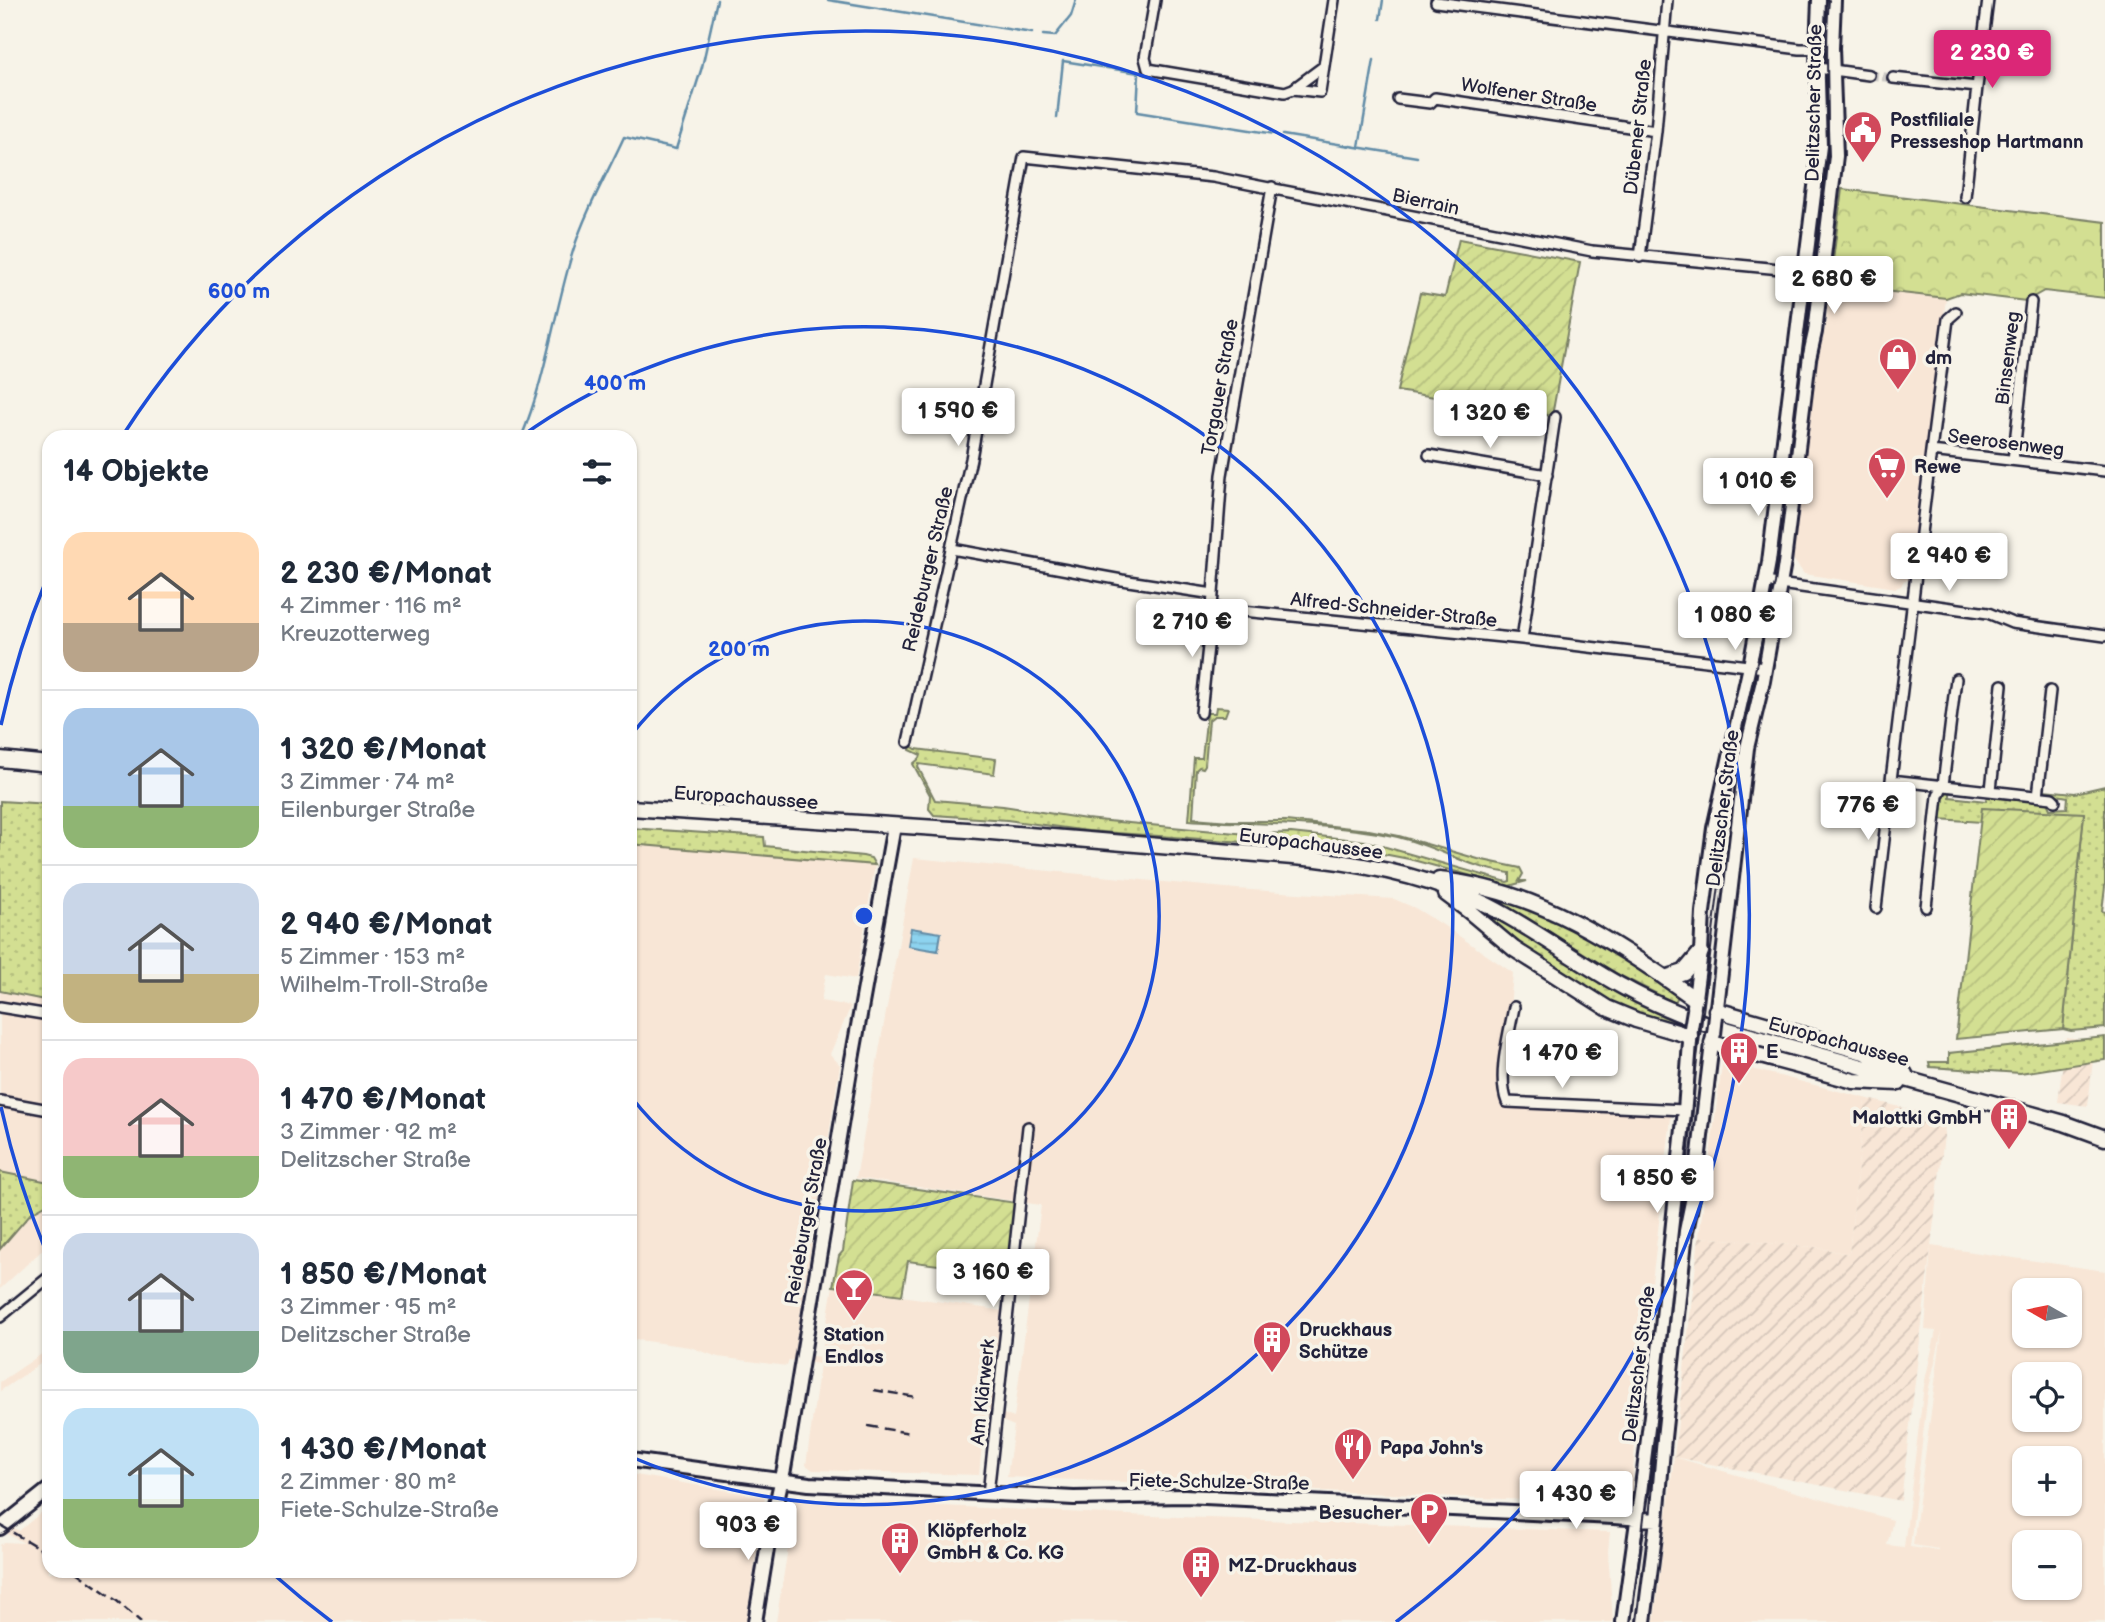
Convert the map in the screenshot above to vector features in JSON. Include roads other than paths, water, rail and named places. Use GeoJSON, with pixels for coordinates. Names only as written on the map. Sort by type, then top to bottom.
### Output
{"type":"FeatureCollection","features":[{"type":"Feature","properties":{"kind":"main road","name":"Delitzscher Straße"},"geometry":{"type":"LineString","coordinates":[[1623,1622],[1655,1385],[1714,828],[1750,666],[1765,582],[1820,146],[1817,49],[1819,0]]}},
{"type":"Feature","properties":{"kind":"main road","name":"Delitzscher Straße"},"geometry":{"type":"LineString","coordinates":[[1644,1622],[1686,1231],[1695,1187],[1747,748],[1780,584],[1822,276],[1836,156],[1832,70],[1834,0]]}},
{"type":"Feature","properties":{"kind":"main road"},"geometry":{"type":"LineString","coordinates":[[0,759],[42,763]]}},
{"type":"Feature","properties":{"kind":"main road","name":"Europachaussee"},"geometry":{"type":"LineString","coordinates":[[637,808],[1317,859],[1375,868],[1421,879],[1505,915],[1624,988],[1681,1014],[1726,1030],[2052,1119],[2105,1138]]}},
{"type":"Feature","properties":{"kind":"main road","name":"Reideburger Straße"},"geometry":{"type":"LineString","coordinates":[[755,1622],[784,1469],[894,826]]}},
{"type":"Feature","properties":{"kind":"main road"},"geometry":{"type":"LineString","coordinates":[[1421,879],[1484,888],[1532,904],[1590,929],[1665,978],[1694,1004],[1716,1013],[1867,1053],[1918,1083]]}},
{"type":"Feature","properties":{"kind":"main road"},"geometry":{"type":"LineString","coordinates":[[1421,879],[1471,912],[1514,949],[1607,1008],[1636,1020],[1713,1038],[1854,1081],[1918,1083]]}},
{"type":"Feature","properties":{"kind":"main road"},"geometry":{"type":"LineString","coordinates":[[1665,978],[1684,972],[1701,952]]}},
{"type":"Feature","properties":{"kind":"main road","name":"Fiete-Schulze-Straße"},"geometry":{"type":"LineString","coordinates":[[637,1461],[809,1484],[1074,1498],[1185,1496],[1657,1520]]}},
{"type":"Feature","properties":{"kind":"main road"},"geometry":{"type":"LineString","coordinates":[[0,1528],[42,1495]]}},
{"type":"Feature","properties":{"kind":"street"},"geometry":{"type":"LineString","coordinates":[[1155,0],[1145,58],[1148,69],[1285,92],[1324,66]]}},
{"type":"Feature","properties":{"kind":"street"},"geometry":{"type":"LineString","coordinates":[[1293,89],[1320,92],[1335,0]]}},
{"type":"Feature","properties":{"kind":"street","name":"Dübener Straße"},"geometry":{"type":"LineString","coordinates":[[1640,257],[1656,131],[1667,0]]}},
{"type":"Feature","properties":{"kind":"street"},"geometry":{"type":"LineString","coordinates":[[1965,197],[1988,0]]}},
{"type":"Feature","properties":{"kind":"street"},"geometry":{"type":"LineString","coordinates":[[1436,2],[1817,49]]}},
{"type":"Feature","properties":{"kind":"street"},"geometry":{"type":"LineString","coordinates":[[1818,68],[1869,75]]}},
{"type":"Feature","properties":{"kind":"street"},"geometry":{"type":"LineString","coordinates":[[1893,78],[1977,87]]}},
{"type":"Feature","properties":{"kind":"street","name":"Wolfener Straße"},"geometry":{"type":"LineString","coordinates":[[1398,99],[1430,103],[1436,98],[1656,131]]}},
{"type":"Feature","properties":{"kind":"street","name":"Bierrain"},"geometry":{"type":"LineString","coordinates":[[1024,157],[1213,177],[1592,251],[1822,276]]}},
{"type":"Feature","properties":{"kind":"street","name":"Reideburger Straße"},"geometry":{"type":"LineString","coordinates":[[908,742],[952,549],[989,360],[1024,157]]}},
{"type":"Feature","properties":{"kind":"street","name":"Torgauer Straße"},"geometry":{"type":"LineString","coordinates":[[1213,594],[1222,475],[1272,187]]}},
{"type":"Feature","properties":{"kind":"street","name":"Binsenweg"},"geometry":{"type":"LineString","coordinates":[[2013,460],[2031,302]]}},
{"type":"Feature","properties":{"kind":"street"},"geometry":{"type":"LineString","coordinates":[[1931,450],[1948,319],[1956,312]]}},
{"type":"Feature","properties":{"kind":"street"},"geometry":{"type":"LineString","coordinates":[[1522,639],[1555,417]]}},
{"type":"Feature","properties":{"kind":"street","name":"Seerosenweg"},"geometry":{"type":"LineString","coordinates":[[1876,908],[1931,450],[2105,471]]}},
{"type":"Feature","properties":{"kind":"street"},"geometry":{"type":"LineString","coordinates":[[1429,455],[1546,475]]}},
{"type":"Feature","properties":{"kind":"street"},"geometry":{"type":"LineString","coordinates":[[952,549],[1213,594],[1201,713]]}},
{"type":"Feature","properties":{"kind":"street"},"geometry":{"type":"LineString","coordinates":[[1765,582],[1988,613],[2012,623],[2105,635]]}},
{"type":"Feature","properties":{"kind":"street","name":"Alfred-Schneider-Straße"},"geometry":{"type":"LineString","coordinates":[[1212,608],[1522,639],[1765,668]]}},
{"type":"Feature","properties":{"kind":"street"},"geometry":{"type":"LineString","coordinates":[[1927,907],[1938,796],[1943,785],[1956,679]]}},
{"type":"Feature","properties":{"kind":"street"},"geometry":{"type":"LineString","coordinates":[[1991,790],[2002,685]]}},
{"type":"Feature","properties":{"kind":"street"},"geometry":{"type":"LineString","coordinates":[[2038,796],[2050,691]]}},
{"type":"Feature","properties":{"kind":"street"},"geometry":{"type":"LineString","coordinates":[[1891,780],[2038,796],[2055,801]]}},
{"type":"Feature","properties":{"kind":"street"},"geometry":{"type":"LineString","coordinates":[[0,1007],[42,1015]]}},
{"type":"Feature","properties":{"kind":"street"},"geometry":{"type":"LineString","coordinates":[[1514,1007],[1504,1072],[1503,1091],[1507,1102],[1685,1110]]}},
{"type":"Feature","properties":{"kind":"street"},"geometry":{"type":"LineString","coordinates":[[0,1101],[42,1109]]}},
{"type":"Feature","properties":{"kind":"street","name":"Am Klärwerk"},"geometry":{"type":"LineString","coordinates":[[988,1494],[1028,1126]]}},
{"type":"Feature","properties":{"kind":"street"},"geometry":{"type":"LineString","coordinates":[[0,1317],[42,1283]]}},
{"type":"Feature","properties":{"kind":"water"},"geometry":{"type":"Polygon","coordinates":[[[911,928],[941,933],[938,951],[908,946],[911,928]]]}},
{"type":"Feature","properties":{"kind":"waterway"},"geometry":{"type":"LineString","coordinates":[[524,430],[537,392],[566,274],[590,208],[624,137],[676,149],[702,67],[717,0]]}},
{"type":"Feature","properties":{"kind":"waterway"},"geometry":{"type":"LineString","coordinates":[[828,0],[1032,33]]}},
{"type":"Feature","properties":{"kind":"waterway"},"geometry":{"type":"LineString","coordinates":[[1043,35],[1055,36],[1071,16],[1076,0]]}},
{"type":"Feature","properties":{"kind":"waterway"},"geometry":{"type":"LineString","coordinates":[[1380,19],[1383,0]]}},
{"type":"Feature","properties":{"kind":"waterway"},"geometry":{"type":"LineString","coordinates":[[1359,147],[1374,60]]}},
{"type":"Feature","properties":{"kind":"waterway"},"geometry":{"type":"LineString","coordinates":[[1057,118],[1063,61],[1139,73],[1137,112],[1275,134]]}},
{"type":"Feature","properties":{"kind":"waterway"},"geometry":{"type":"LineString","coordinates":[[1283,135],[1417,157]]}},
{"type":"Feature","properties":{"kind":"tunnel"},"geometry":{"type":"LineString","coordinates":[[1869,75],[1893,78]]}},
{"type":"Feature","properties":{"kind":"tram line"},"geometry":{"type":"LineString","coordinates":[[1631,1622],[1735,759],[1779,556],[1827,153],[1829,0]]}},
{"type":"Feature","properties":{"kind":"railway"},"geometry":{"type":"LineString","coordinates":[[874,1390],[916,1397]]}},
{"type":"Feature","properties":{"kind":"railway"},"geometry":{"type":"LineString","coordinates":[[868,1426],[910,1433]]}},
{"type":"Feature","properties":{"kind":"railway"},"geometry":{"type":"LineString","coordinates":[[0,1525],[42,1550]]}},
{"type":"Feature","properties":{"kind":"railway"},"geometry":{"type":"LineString","coordinates":[[84,1578],[141,1622]]}},
{"type":"Feature","properties":{"kind":"place","name":"Postfiliale Presseshop Hartmann"},"geometry":{"type":"Point","coordinates":[1863,164]}},
{"type":"Feature","properties":{"kind":"place","name":"dm"},"geometry":{"type":"Point","coordinates":[1898,391]}},
{"type":"Feature","properties":{"kind":"place","name":"Rewe"},"geometry":{"type":"Point","coordinates":[1887,500]}},
{"type":"Feature","properties":{"kind":"place","name":"E"},"geometry":{"type":"Point","coordinates":[1739,1085]}},
{"type":"Feature","properties":{"kind":"place","name":"Malottki GmbH"},"geometry":{"type":"Point","coordinates":[2009,1151]}},
{"type":"Feature","properties":{"kind":"place","name":"Station Endlos"},"geometry":{"type":"Point","coordinates":[854,1322]}},
{"type":"Feature","properties":{"kind":"place","name":"Druckhaus Schütze"},"geometry":{"type":"Point","coordinates":[1272,1374]}},
{"type":"Feature","properties":{"kind":"place","name":"Papa John's"},"geometry":{"type":"Point","coordinates":[1353,1481]}},
{"type":"Feature","properties":{"kind":"place","name":"Besucher"},"geometry":{"type":"Point","coordinates":[1429,1546]}},
{"type":"Feature","properties":{"kind":"place","name":"Klöpferholz GmbH & Co. KG"},"geometry":{"type":"Point","coordinates":[900,1575]}},
{"type":"Feature","properties":{"kind":"place","name":"MZ-Druckhaus"},"geometry":{"type":"Point","coordinates":[1201,1599]}}]}
